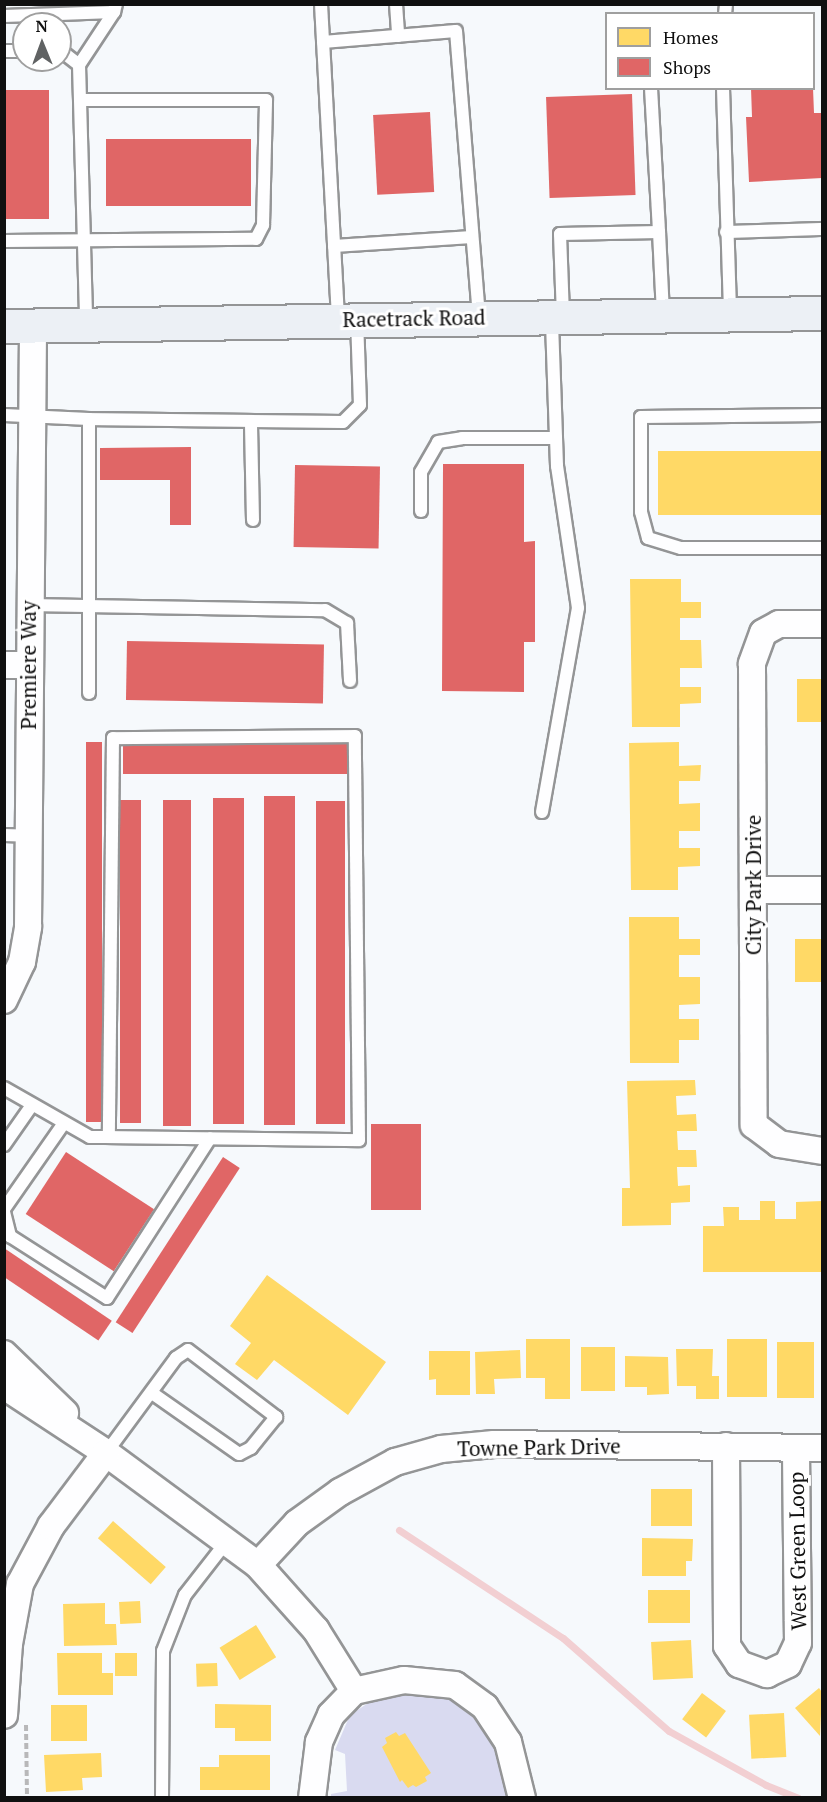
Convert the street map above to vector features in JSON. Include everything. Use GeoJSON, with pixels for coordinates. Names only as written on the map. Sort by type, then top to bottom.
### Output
{"type":"FeatureCollection","features":[{"type":"Feature","properties":{"kind":"street","name":"Racetrack Road"},"geometry":{"type":"LineString","coordinates":[[19,325],[822,313]]}},
{"type":"Feature","properties":{"kind":"street","name":"Premiere Way"},"geometry":{"type":"LineString","coordinates":[[4,1000],[16,981],[26,946],[16,836],[16,665],[28,605],[31,416],[19,325]]}},
{"type":"Feature","properties":{"kind":"street","name":"City Park Drive"},"geometry":{"type":"LineString","coordinates":[[822,624],[779,624],[763,633],[752,664],[754,1125],[779,1144],[822,1151]]}},
{"type":"Feature","properties":{"kind":"street"},"geometry":{"type":"LineString","coordinates":[[753,890],[822,890]]}},
{"type":"Feature","properties":{"kind":"street"},"geometry":{"type":"LineString","coordinates":[[4,1354],[106,1453]]}},
{"type":"Feature","properties":{"kind":"street"},"geometry":{"type":"LineString","coordinates":[[4,1386],[106,1453],[258,1565],[316,1630],[354,1691]]}},
{"type":"Feature","properties":{"kind":"street","name":"Towne Park Drive"},"geometry":{"type":"LineString","coordinates":[[258,1565],[297,1523],[340,1492],[395,1462],[441,1449],[494,1444],[822,1448]]}},
{"type":"Feature","properties":{"kind":"street","name":"West Green Loop"},"geometry":{"type":"LineString","coordinates":[[726,1446],[727,1646],[739,1664],[767,1674],[788,1664],[798,1643],[796,1448]]}},
{"type":"Feature","properties":{"kind":"street"},"geometry":{"type":"LineString","coordinates":[[15,1718],[9,1644],[20,1584],[51,1526],[106,1453]]}},
{"type":"Feature","properties":{"kind":"street"},"geometry":{"type":"LineString","coordinates":[[312,1797],[319,1742],[331,1715],[354,1691],[404,1680],[455,1685],[485,1707],[508,1742],[522,1797]]}},
{"type":"Feature","properties":{"kind":"lane"},"geometry":{"type":"LineString","coordinates":[[4,415],[89,419],[343,422],[360,405],[348,319],[334,246],[321,4]]}},
{"type":"Feature","properties":{"kind":"lane"},"geometry":{"type":"LineString","coordinates":[[396,4],[398,36]]}},
{"type":"Feature","properties":{"kind":"lane"},"geometry":{"type":"LineString","coordinates":[[4,16],[115,8]]}},
{"type":"Feature","properties":{"kind":"lane"},"geometry":{"type":"LineString","coordinates":[[86,324],[82,100],[79,65],[115,8]]}},
{"type":"Feature","properties":{"kind":"lane"},"geometry":{"type":"LineString","coordinates":[[323,42],[456,32],[479,317]]}},
{"type":"Feature","properties":{"kind":"lane"},"geometry":{"type":"LineString","coordinates":[[72,59],[79,65]]}},
{"type":"Feature","properties":{"kind":"lane"},"geometry":{"type":"LineString","coordinates":[[651,90],[663,314]]}},
{"type":"Feature","properties":{"kind":"lane"},"geometry":{"type":"LineString","coordinates":[[723,90],[730,313]]}},
{"type":"Feature","properties":{"kind":"lane"},"geometry":{"type":"LineString","coordinates":[[4,241],[256,239],[263,225],[266,100],[82,100]]}},
{"type":"Feature","properties":{"kind":"lane"},"geometry":{"type":"LineString","coordinates":[[726,232],[822,229]]}},
{"type":"Feature","properties":{"kind":"lane"},"geometry":{"type":"LineString","coordinates":[[542,812],[578,608],[556,438],[560,234],[659,232]]}},
{"type":"Feature","properties":{"kind":"lane"},"geometry":{"type":"LineString","coordinates":[[334,246],[472,237]]}},
{"type":"Feature","properties":{"kind":"lane"},"geometry":{"type":"LineString","coordinates":[[822,416],[641,417],[641,512],[648,538],[681,548],[822,548]]}},
{"type":"Feature","properties":{"kind":"lane"},"geometry":{"type":"LineString","coordinates":[[88,693],[89,419]]}},
{"type":"Feature","properties":{"kind":"lane"},"geometry":{"type":"LineString","coordinates":[[251,421],[253,520]]}},
{"type":"Feature","properties":{"kind":"lane"},"geometry":{"type":"LineString","coordinates":[[421,510],[421,472],[438,442],[462,438],[556,438]]}},
{"type":"Feature","properties":{"kind":"lane"},"geometry":{"type":"LineString","coordinates":[[28,605],[325,610],[346,623],[350,681]]}},
{"type":"Feature","properties":{"kind":"lane"},"geometry":{"type":"LineString","coordinates":[[4,1088],[90,1137],[359,1140],[356,736],[113,738],[109,1137]]}},
{"type":"Feature","properties":{"kind":"lane"},"geometry":{"type":"LineString","coordinates":[[4,1145],[32,1105]]}},
{"type":"Feature","properties":{"kind":"lane"},"geometry":{"type":"LineString","coordinates":[[64,1123],[4,1211],[10,1236],[107,1299],[210,1138]]}},
{"type":"Feature","properties":{"kind":"lane"},"geometry":{"type":"LineString","coordinates":[[106,1453],[176,1358],[188,1350],[276,1416],[245,1453],[232,1452],[152,1393]]}},
{"type":"Feature","properties":{"kind":"lane"},"geometry":{"type":"LineString","coordinates":[[162,1797],[163,1651],[185,1595],[227,1541]]}},
{"type":"Feature","properties":{"kind":"path"},"geometry":{"type":"LineString","coordinates":[[15,1718],[27,1797]]}},
{"type":"Feature","properties":{"kind":"shaded area"},"geometry":{"type":"Polygon","coordinates":[[[385,1692],[452,1694],[488,1727],[513,1798],[331,1798],[331,1794],[347,1791],[345,1754],[335,1750],[350,1715],[385,1692]]]}},
{"type":"Feature","properties":{"kind":"building: Homes"},"geometry":{"type":"Polygon","coordinates":[[[658,451],[822,451],[822,515],[658,515],[658,451]]]}},
{"type":"Feature","properties":{"kind":"building: Homes"},"geometry":{"type":"Polygon","coordinates":[[[630,579],[681,579],[681,602],[701,602],[701,618],[680,618],[680,640],[701,640],[702,668],[680,668],[680,687],[701,687],[701,703],[680,704],[680,727],[632,727],[630,579]]]}},
{"type":"Feature","properties":{"kind":"building: Homes"},"geometry":{"type":"Polygon","coordinates":[[[797,679],[822,679],[822,722],[797,722],[797,679]]]}},
{"type":"Feature","properties":{"kind":"building: Homes"},"geometry":{"type":"Polygon","coordinates":[[[679,742],[679,766],[701,765],[700,781],[679,781],[679,804],[700,803],[700,831],[679,831],[679,848],[700,848],[700,866],[678,867],[678,890],[631,890],[629,743],[679,742]]]}},
{"type":"Feature","properties":{"kind":"building: Homes"},"geometry":{"type":"Polygon","coordinates":[[[629,917],[679,917],[679,939],[700,939],[700,955],[679,955],[679,977],[700,977],[700,1004],[679,1005],[679,1019],[699,1019],[699,1040],[679,1040],[679,1063],[630,1063],[629,917]]]}},
{"type":"Feature","properties":{"kind":"building: Homes"},"geometry":{"type":"Polygon","coordinates":[[[795,939],[822,939],[822,982],[795,982],[795,939]]]}},
{"type":"Feature","properties":{"kind":"building: Homes"},"geometry":{"type":"Polygon","coordinates":[[[695,1080],[696,1095],[676,1096],[677,1115],[696,1114],[697,1131],[677,1131],[678,1150],[696,1150],[697,1167],[677,1167],[678,1186],[690,1185],[690,1202],[671,1203],[671,1225],[622,1226],[622,1188],[630,1188],[627,1081],[695,1080]]]}},
{"type":"Feature","properties":{"kind":"building: Homes"},"geometry":{"type":"Polygon","coordinates":[[[760,1201],[775,1201],[775,1219],[796,1219],[796,1202],[822,1201],[822,1272],[703,1272],[703,1226],[724,1226],[723,1207],[739,1207],[739,1220],[760,1220],[760,1201]]]}},
{"type":"Feature","properties":{"kind":"building: Homes"},"geometry":{"type":"Polygon","coordinates":[[[267,1275],[386,1362],[348,1415],[274,1360],[257,1380],[235,1364],[251,1343],[230,1326],[267,1275]]]}},
{"type":"Feature","properties":{"kind":"building: Homes"},"geometry":{"type":"Polygon","coordinates":[[[526,1339],[570,1339],[570,1399],[545,1399],[545,1378],[526,1378],[526,1339]]]}},
{"type":"Feature","properties":{"kind":"building: Homes"},"geometry":{"type":"Polygon","coordinates":[[[727,1339],[767,1339],[767,1397],[727,1397],[727,1339]]]}},
{"type":"Feature","properties":{"kind":"building: Homes"},"geometry":{"type":"Polygon","coordinates":[[[777,1342],[814,1342],[814,1398],[777,1398],[777,1342]]]}},
{"type":"Feature","properties":{"kind":"building: Homes"},"geometry":{"type":"Polygon","coordinates":[[[581,1347],[615,1347],[615,1391],[581,1391],[581,1347]]]}},
{"type":"Feature","properties":{"kind":"building: Homes"},"geometry":{"type":"Polygon","coordinates":[[[676,1349],[713,1349],[712,1376],[719,1376],[719,1399],[696,1399],[696,1386],[677,1386],[676,1349]]]}},
{"type":"Feature","properties":{"kind":"building: Homes"},"geometry":{"type":"Polygon","coordinates":[[[520,1350],[521,1378],[494,1379],[495,1394],[476,1394],[475,1352],[520,1350]]]}},
{"type":"Feature","properties":{"kind":"building: Homes"},"geometry":{"type":"Polygon","coordinates":[[[429,1351],[470,1351],[470,1395],[436,1395],[436,1379],[429,1380],[429,1351]]]}},
{"type":"Feature","properties":{"kind":"building: Homes"},"geometry":{"type":"Polygon","coordinates":[[[625,1356],[668,1357],[669,1394],[647,1395],[647,1387],[625,1387],[625,1356]]]}},
{"type":"Feature","properties":{"kind":"building: Homes"},"geometry":{"type":"Polygon","coordinates":[[[651,1489],[692,1489],[692,1526],[651,1526],[651,1489]]]}},
{"type":"Feature","properties":{"kind":"building: Homes"},"geometry":{"type":"Polygon","coordinates":[[[113,1521],[166,1567],[151,1584],[98,1538],[113,1521]]]}},
{"type":"Feature","properties":{"kind":"building: Homes"},"geometry":{"type":"Polygon","coordinates":[[[642,1538],[693,1539],[692,1561],[686,1561],[686,1576],[642,1576],[642,1538]]]}},
{"type":"Feature","properties":{"kind":"building: Homes"},"geometry":{"type":"Polygon","coordinates":[[[648,1590],[690,1590],[690,1623],[648,1623],[648,1590]]]}},
{"type":"Feature","properties":{"kind":"building: Homes"},"geometry":{"type":"Polygon","coordinates":[[[140,1601],[141,1623],[120,1624],[119,1602],[140,1601]]]}},
{"type":"Feature","properties":{"kind":"building: Homes"},"geometry":{"type":"Polygon","coordinates":[[[105,1603],[105,1624],[116,1624],[117,1645],[64,1646],[63,1604],[105,1603]]]}},
{"type":"Feature","properties":{"kind":"building: Homes"},"geometry":{"type":"Polygon","coordinates":[[[256,1625],[276,1657],[240,1680],[220,1648],[256,1625]]]}},
{"type":"Feature","properties":{"kind":"building: Homes"},"geometry":{"type":"Polygon","coordinates":[[[691,1640],[693,1678],[653,1680],[651,1642],[691,1640]]]}},
{"type":"Feature","properties":{"kind":"building: Homes"},"geometry":{"type":"Polygon","coordinates":[[[57,1653],[102,1653],[102,1673],[113,1673],[113,1695],[58,1695],[57,1653]]]}},
{"type":"Feature","properties":{"kind":"building: Homes"},"geometry":{"type":"Polygon","coordinates":[[[115,1653],[137,1653],[137,1676],[115,1676],[115,1653]]]}},
{"type":"Feature","properties":{"kind":"building: Homes"},"geometry":{"type":"Polygon","coordinates":[[[217,1663],[218,1686],[197,1687],[196,1664],[217,1663]]]}},
{"type":"Feature","properties":{"kind":"building: Homes"},"geometry":{"type":"Polygon","coordinates":[[[819,1688],[822,1692],[820,1736],[795,1708],[819,1688]]]}},
{"type":"Feature","properties":{"kind":"building: Homes"},"geometry":{"type":"Polygon","coordinates":[[[702,1693],[726,1711],[706,1737],[682,1719],[702,1693]]]}},
{"type":"Feature","properties":{"kind":"building: Homes"},"geometry":{"type":"Polygon","coordinates":[[[215,1704],[271,1705],[271,1741],[235,1741],[235,1728],[215,1728],[215,1704]]]}},
{"type":"Feature","properties":{"kind":"building: Homes"},"geometry":{"type":"Polygon","coordinates":[[[51,1705],[87,1705],[87,1741],[51,1741],[51,1705]]]}},
{"type":"Feature","properties":{"kind":"building: Homes"},"geometry":{"type":"Polygon","coordinates":[[[784,1713],[786,1757],[751,1759],[749,1715],[784,1713]]]}},
{"type":"Feature","properties":{"kind":"building: Homes"},"geometry":{"type":"Polygon","coordinates":[[[396,1732],[399,1736],[405,1733],[431,1773],[425,1777],[427,1781],[416,1787],[413,1785],[408,1788],[402,1780],[400,1782],[382,1747],[387,1743],[385,1738],[396,1732]]]}},
{"type":"Feature","properties":{"kind":"building: Homes"},"geometry":{"type":"Polygon","coordinates":[[[101,1753],[102,1777],[82,1778],[83,1790],[46,1792],[44,1755],[101,1753]]]}},
{"type":"Feature","properties":{"kind":"building: Homes"},"geometry":{"type":"Polygon","coordinates":[[[219,1755],[270,1755],[270,1790],[200,1790],[200,1767],[219,1767],[219,1755]]]}},
{"type":"Feature","properties":{"kind":"building: Shops"},"geometry":{"type":"Polygon","coordinates":[[[4,90],[49,90],[49,219],[4,219],[4,90]]]}},
{"type":"Feature","properties":{"kind":"building: Shops"},"geometry":{"type":"Polygon","coordinates":[[[751,90],[813,90],[814,113],[822,113],[822,178],[749,182],[746,117],[752,117],[751,90]]]}},
{"type":"Feature","properties":{"kind":"building: Shops"},"geometry":{"type":"Polygon","coordinates":[[[632,94],[636,195],[550,198],[546,97],[632,94]]]}},
{"type":"Feature","properties":{"kind":"building: Shops"},"geometry":{"type":"Polygon","coordinates":[[[430,112],[434,192],[377,195],[373,115],[430,112]]]}},
{"type":"Feature","properties":{"kind":"building: Shops"},"geometry":{"type":"Polygon","coordinates":[[[106,139],[251,139],[251,206],[106,206],[106,139]]]}},
{"type":"Feature","properties":{"kind":"building: Shops"},"geometry":{"type":"Polygon","coordinates":[[[191,447],[191,525],[170,525],[170,480],[100,480],[100,448],[191,447]]]}},
{"type":"Feature","properties":{"kind":"building: Shops"},"geometry":{"type":"Polygon","coordinates":[[[443,464],[524,464],[524,542],[535,541],[535,642],[524,642],[524,692],[442,691],[443,464]]]}},
{"type":"Feature","properties":{"kind":"building: Shops"},"geometry":{"type":"Polygon","coordinates":[[[295,465],[380,466],[379,548],[294,547],[295,465]]]}},
{"type":"Feature","properties":{"kind":"building: Shops"},"geometry":{"type":"Polygon","coordinates":[[[127,641],[324,644],[323,703],[126,700],[127,641]]]}},
{"type":"Feature","properties":{"kind":"building: Shops"},"geometry":{"type":"Polygon","coordinates":[[[86,742],[102,742],[102,1122],[86,1122],[86,742]]]}},
{"type":"Feature","properties":{"kind":"building: Shops"},"geometry":{"type":"Polygon","coordinates":[[[123,744],[348,744],[348,774],[123,774],[123,744]]]}},
{"type":"Feature","properties":{"kind":"building: Shops"},"geometry":{"type":"Polygon","coordinates":[[[264,796],[295,796],[295,1125],[264,1125],[264,796]]]}},
{"type":"Feature","properties":{"kind":"building: Shops"},"geometry":{"type":"Polygon","coordinates":[[[213,798],[244,798],[244,1124],[213,1124],[213,798]]]}},
{"type":"Feature","properties":{"kind":"building: Shops"},"geometry":{"type":"Polygon","coordinates":[[[120,800],[141,800],[141,1123],[120,1123],[120,800]]]}},
{"type":"Feature","properties":{"kind":"building: Shops"},"geometry":{"type":"Polygon","coordinates":[[[163,800],[191,800],[191,1126],[163,1126],[163,800]]]}},
{"type":"Feature","properties":{"kind":"building: Shops"},"geometry":{"type":"Polygon","coordinates":[[[316,801],[345,801],[345,1124],[316,1124],[316,801]]]}},
{"type":"Feature","properties":{"kind":"building: Shops"},"geometry":{"type":"Polygon","coordinates":[[[371,1124],[421,1124],[421,1210],[371,1210],[371,1124]]]}},
{"type":"Feature","properties":{"kind":"building: Shops"},"geometry":{"type":"Polygon","coordinates":[[[66,1152],[154,1209],[114,1271],[26,1214],[66,1152]]]}},
{"type":"Feature","properties":{"kind":"building: Shops"},"geometry":{"type":"Polygon","coordinates":[[[223,1157],[240,1168],[132,1333],[116,1322],[223,1157]]]}},
{"type":"Feature","properties":{"kind":"building: Shops"},"geometry":{"type":"Polygon","coordinates":[[[4,1248],[112,1321],[98,1341],[4,1277],[4,1248]]]}},
{"type":"Feature","properties":{"kind":"waterway"},"geometry":{"type":"LineString","coordinates":[[399,1530],[563,1638],[669,1731],[766,1785],[798,1798]]}}]}
